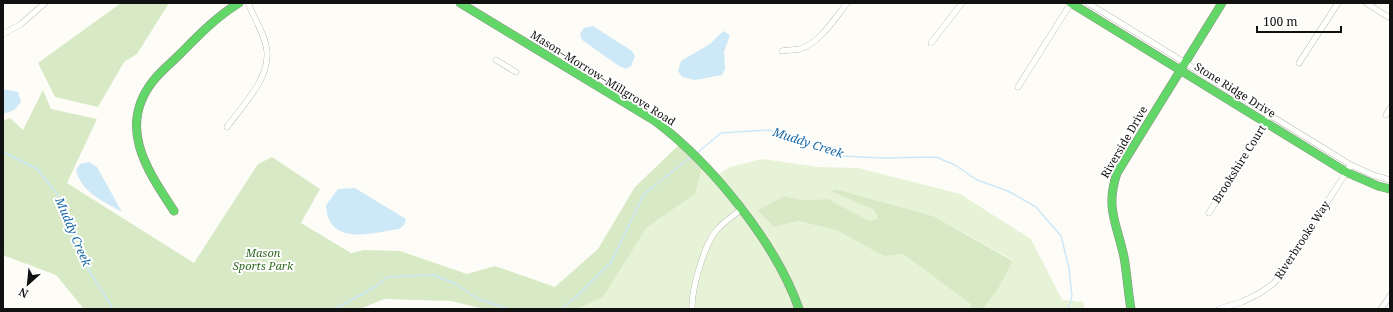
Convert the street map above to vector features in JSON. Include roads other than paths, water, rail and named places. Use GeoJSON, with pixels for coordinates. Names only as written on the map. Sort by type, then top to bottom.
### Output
{"type":"FeatureCollection","features":[{"type":"Feature","properties":{"kind":"street"},"geometry":{"type":"LineString","coordinates":[[3,34],[21,24],[45,3]]}},
{"type":"Feature","properties":{"kind":"street"},"geometry":{"type":"LineString","coordinates":[[174,211],[147,169],[140,155],[136,129],[140,103],[153,81],[219,15],[239,3]]}},
{"type":"Feature","properties":{"kind":"street"},"geometry":{"type":"LineString","coordinates":[[227,127],[258,84],[267,63],[267,51],[263,38],[248,3]]}},
{"type":"Feature","properties":{"kind":"street","name":"Mason–Morrow–Millgrove Road"},"geometry":{"type":"LineString","coordinates":[[460,3],[655,121],[682,142],[703,163],[740,210],[783,270],[799,309]]}},
{"type":"Feature","properties":{"kind":"street"},"geometry":{"type":"LineString","coordinates":[[782,51],[800,49],[810,44],[822,34],[847,3]]}},
{"type":"Feature","properties":{"kind":"street"},"geometry":{"type":"LineString","coordinates":[[931,43],[962,3]]}},
{"type":"Feature","properties":{"kind":"street"},"geometry":{"type":"LineString","coordinates":[[1018,88],[1071,3]]}},
{"type":"Feature","properties":{"kind":"street","name":"Stone Ridge Drive"},"geometry":{"type":"LineString","coordinates":[[1071,3],[1269,114],[1371,183],[1390,189]]}},
{"type":"Feature","properties":{"kind":"street","name":"Stone Ridge Drive"},"geometry":{"type":"LineString","coordinates":[[1088,3],[1265,122],[1348,168],[1390,180]]}},
{"type":"Feature","properties":{"kind":"street","name":"Riverside Drive"},"geometry":{"type":"LineString","coordinates":[[1131,309],[1123,252],[1111,211],[1110,186],[1182,66],[1222,3]]}},
{"type":"Feature","properties":{"kind":"street"},"geometry":{"type":"LineString","coordinates":[[1299,63],[1338,3]]}},
{"type":"Feature","properties":{"kind":"street"},"geometry":{"type":"LineString","coordinates":[[1366,3],[1390,18]]}},
{"type":"Feature","properties":{"kind":"street"},"geometry":{"type":"LineString","coordinates":[[496,60],[516,72]]}},
{"type":"Feature","properties":{"kind":"street"},"geometry":{"type":"LineString","coordinates":[[1386,115],[1390,108]]}},
{"type":"Feature","properties":{"kind":"street","name":"Brookshire Court"},"geometry":{"type":"LineString","coordinates":[[1209,213],[1269,114]]}},
{"type":"Feature","properties":{"kind":"street","name":"Riverbrooke Way"},"geometry":{"type":"LineString","coordinates":[[1219,309],[1242,302],[1260,293],[1274,283],[1348,168]]}},
{"type":"Feature","properties":{"kind":"street"},"geometry":{"type":"LineString","coordinates":[[692,309],[696,285],[710,242],[718,229],[740,210]]}},
{"type":"Feature","properties":{"kind":"street"},"geometry":{"type":"LineString","coordinates":[[1381,309],[1390,296]]}},
{"type":"Feature","properties":{"kind":"water"},"geometry":{"type":"Polygon","coordinates":[[[593,26],[632,51],[635,56],[631,66],[626,69],[619,66],[582,40],[580,34],[584,28],[593,26]]]}},
{"type":"Feature","properties":{"kind":"water"},"geometry":{"type":"Polygon","coordinates":[[[723,31],[730,35],[724,52],[725,69],[722,75],[695,80],[682,77],[678,71],[681,61],[710,44],[723,31]]]}},
{"type":"Feature","properties":{"kind":"water"},"geometry":{"type":"Polygon","coordinates":[[[3,89],[18,92],[21,102],[14,110],[3,114],[3,89]]]}},
{"type":"Feature","properties":{"kind":"water"},"geometry":{"type":"Polygon","coordinates":[[[89,162],[97,167],[122,212],[94,196],[83,185],[76,170],[80,164],[89,162]]]}},
{"type":"Feature","properties":{"kind":"water"},"geometry":{"type":"Polygon","coordinates":[[[355,188],[406,219],[404,225],[399,229],[364,234],[343,232],[334,227],[329,218],[326,205],[338,189],[355,188]]]}},
{"type":"Feature","properties":{"kind":"waterway","name":"Muddy Creek"},"geometry":{"type":"LineString","coordinates":[[697,153],[721,133],[769,130],[840,156],[883,158],[936,157],[955,165],[977,180],[1008,191],[1036,207],[1061,236],[1069,268],[1072,296],[1068,309]]}},
{"type":"Feature","properties":{"kind":"waterway","name":"Muddy Creek"},"geometry":{"type":"LineString","coordinates":[[3,152],[37,169],[58,195],[68,227],[87,267],[113,309]]}},
{"type":"Feature","properties":{"kind":"waterway","name":"Muddy Creek"},"geometry":{"type":"LineString","coordinates":[[561,309],[576,297],[611,262],[644,194],[692,156]]}},
{"type":"Feature","properties":{"kind":"waterway","name":"Muddy Creek"},"geometry":{"type":"LineString","coordinates":[[335,309],[375,287],[387,277],[433,275],[454,283],[478,299],[509,309]]}},
{"type":"Feature","properties":{"kind":"park label","name":"Mason Sports Park"},"geometry":{"type":"Point","coordinates":[263,259]}}]}
